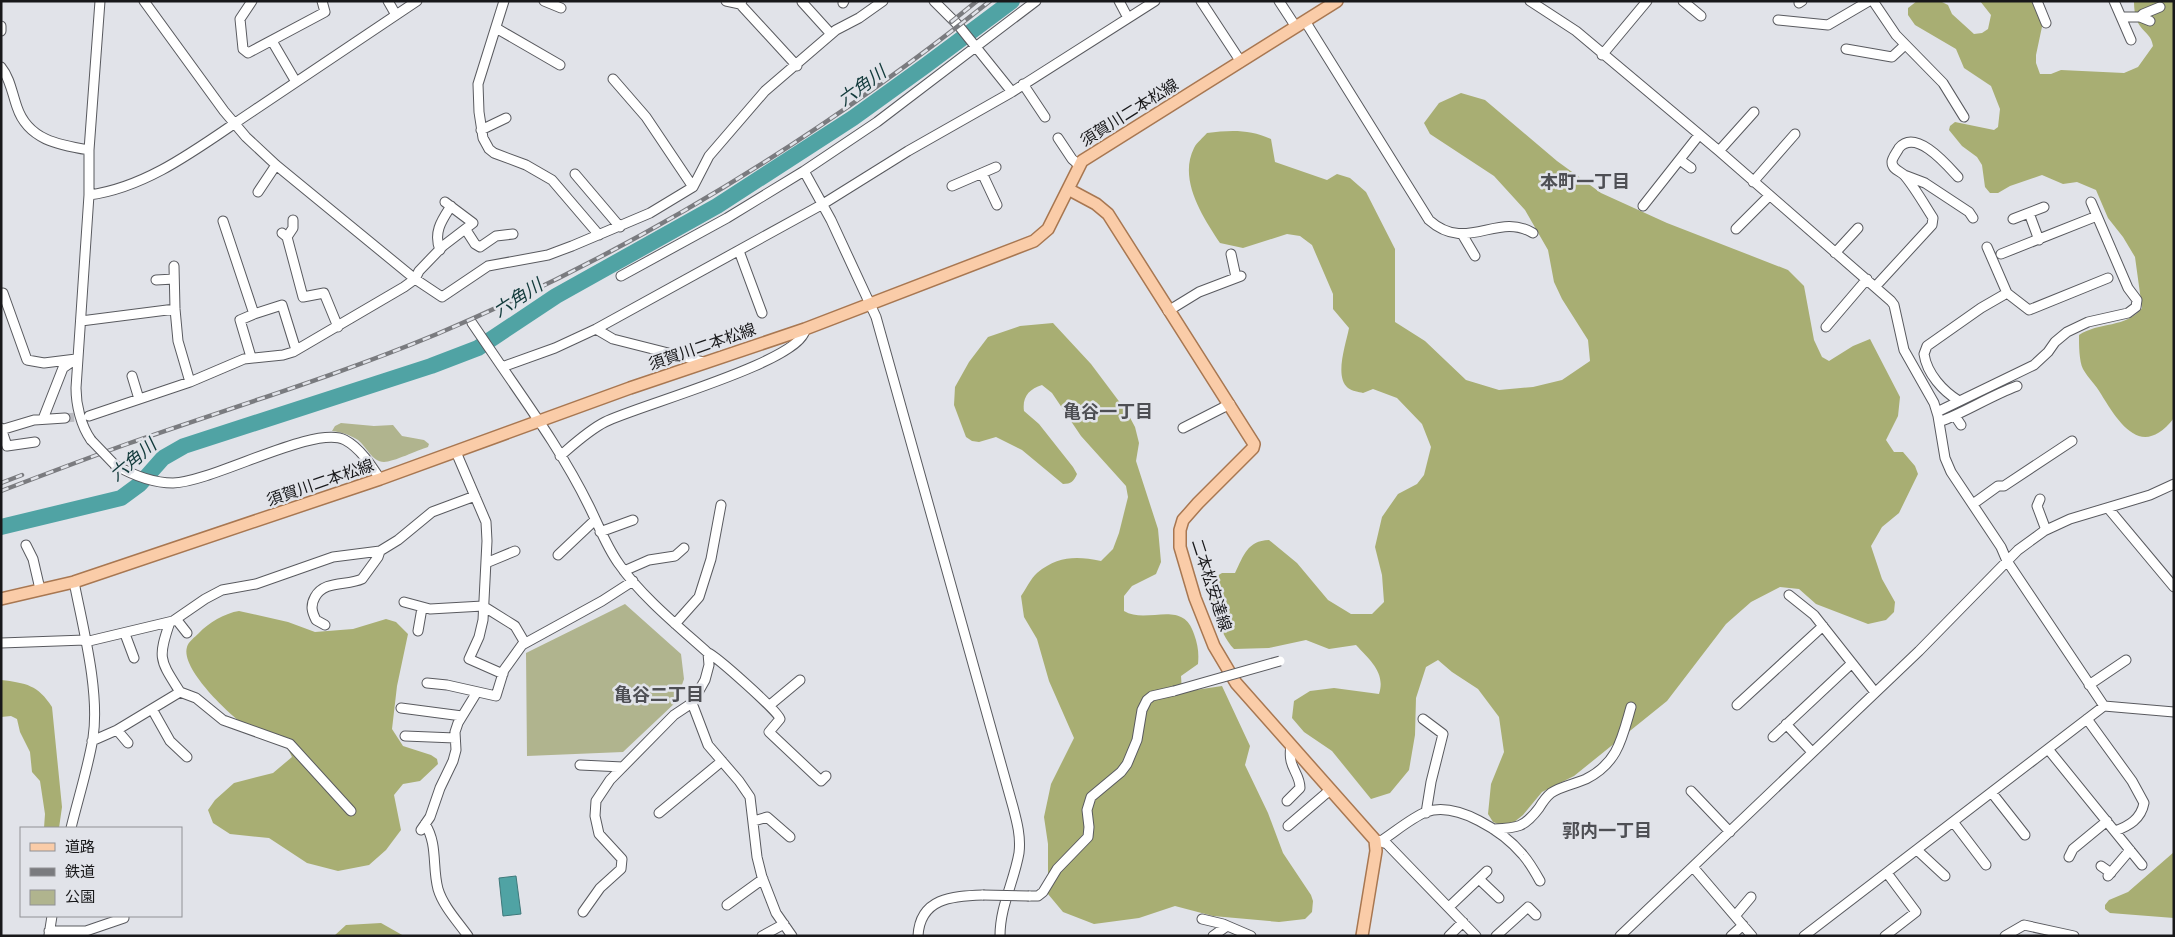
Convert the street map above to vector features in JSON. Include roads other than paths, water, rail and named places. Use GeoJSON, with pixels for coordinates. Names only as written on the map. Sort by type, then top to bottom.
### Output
{"type":"FeatureCollection","features":[{"type":"Feature","properties":{"kind":"main road","name":"須賀川二本松線"},"geometry":{"type":"LineString","coordinates":[[1,599],[74,582],[380,479],[704,362],[805,329],[1038,239],[1048,229],[1082,161],[1112,140],[1337,1]]}},
{"type":"Feature","properties":{"kind":"main road","name":"二本松安達線"},"geometry":{"type":"LineString","coordinates":[[1068,190],[1096,204],[1108,214],[1168,311],[1252,440],[1253,448],[1186,516],[1180,530],[1180,546],[1195,598],[1221,660],[1253,704],[1330,790],[1378,840]]}},
{"type":"Feature","properties":{"kind":"main road"},"geometry":{"type":"LineString","coordinates":[[1362,936],[1378,840]]}},
{"type":"Feature","properties":{"kind":"street"},"geometry":{"type":"LineString","coordinates":[[100,1],[89,150],[89,195],[81,321],[76,359],[77,402],[82,424],[91,440],[115,465],[136,475],[172,483],[192,480],[323,437],[339,438],[350,443],[360,452],[380,479]]}},
{"type":"Feature","properties":{"kind":"street"},"geometry":{"type":"LineString","coordinates":[[144,1],[234,124],[276,164],[415,279],[442,297],[488,266],[548,255],[620,227],[650,213],[693,187],[709,156],[765,91],[797,66],[831,34],[883,1]]}},
{"type":"Feature","properties":{"kind":"street"},"geometry":{"type":"LineString","coordinates":[[252,1],[240,19],[243,49],[248,53],[325,12],[322,1]]}},
{"type":"Feature","properties":{"kind":"street"},"geometry":{"type":"LineString","coordinates":[[388,1],[396,15]]}},
{"type":"Feature","properties":{"kind":"street"},"geometry":{"type":"LineString","coordinates":[[89,195],[111,192],[148,176],[177,160],[417,1]]}},
{"type":"Feature","properties":{"kind":"street"},"geometry":{"type":"LineString","coordinates":[[504,1],[478,84],[481,130],[485,143],[494,153],[526,166],[552,180],[599,235]]}},
{"type":"Feature","properties":{"kind":"street"},"geometry":{"type":"LineString","coordinates":[[544,1],[560,8]]}},
{"type":"Feature","properties":{"kind":"street"},"geometry":{"type":"LineString","coordinates":[[726,1],[741,2],[797,66]]}},
{"type":"Feature","properties":{"kind":"street"},"geometry":{"type":"LineString","coordinates":[[934,1],[954,20],[1012,92]]}},
{"type":"Feature","properties":{"kind":"street"},"geometry":{"type":"LineString","coordinates":[[621,276],[726,218],[804,171],[877,122],[977,48],[1036,1]]}},
{"type":"Feature","properties":{"kind":"street"},"geometry":{"type":"LineString","coordinates":[[1119,1],[1128,18]]}},
{"type":"Feature","properties":{"kind":"street"},"geometry":{"type":"LineString","coordinates":[[502,367],[555,348],[596,329],[823,204],[908,151],[1012,92],[1155,1]]}},
{"type":"Feature","properties":{"kind":"street"},"geometry":{"type":"LineString","coordinates":[[1201,1],[1241,62]]}},
{"type":"Feature","properties":{"kind":"street"},"geometry":{"type":"LineString","coordinates":[[1280,1],[1300,24],[1430,220],[1449,233],[1462,234],[1507,226],[1518,226],[1533,233]]}},
{"type":"Feature","properties":{"kind":"street"},"geometry":{"type":"LineString","coordinates":[[1530,1],[1576,31],[1602,55],[1719,151],[1867,279],[1894,305],[1904,350],[1934,403],[1948,466],[2001,547],[2007,561],[2104,706]]}},
{"type":"Feature","properties":{"kind":"street"},"geometry":{"type":"LineString","coordinates":[[1602,55],[1647,1]]}},
{"type":"Feature","properties":{"kind":"street"},"geometry":{"type":"LineString","coordinates":[[1683,1],[1700,16]]}},
{"type":"Feature","properties":{"kind":"street"},"geometry":{"type":"LineString","coordinates":[[2037,1],[2046,23]]}},
{"type":"Feature","properties":{"kind":"street"},"geometry":{"type":"LineString","coordinates":[[2114,1],[2131,40]]}},
{"type":"Feature","properties":{"kind":"street"},"geometry":{"type":"LineString","coordinates":[[802,2],[831,34]]}},
{"type":"Feature","properties":{"kind":"street"},"geometry":{"type":"LineString","coordinates":[[1778,20],[1828,25],[1874,2],[1905,44],[1943,83],[1964,117]]}},
{"type":"Feature","properties":{"kind":"street"},"geometry":{"type":"LineString","coordinates":[[2140,17],[2160,7]]}},
{"type":"Feature","properties":{"kind":"street"},"geometry":{"type":"LineString","coordinates":[[2121,17],[2140,17],[2150,21]]}},
{"type":"Feature","properties":{"kind":"street"},"geometry":{"type":"LineString","coordinates":[[1,26],[1,31]]}},
{"type":"Feature","properties":{"kind":"street"},"geometry":{"type":"LineString","coordinates":[[496,28],[560,65]]}},
{"type":"Feature","properties":{"kind":"street"},"geometry":{"type":"LineString","coordinates":[[272,41],[296,82]]}},
{"type":"Feature","properties":{"kind":"street"},"geometry":{"type":"LineString","coordinates":[[1846,49],[1892,57],[1905,44]]}},
{"type":"Feature","properties":{"kind":"street"},"geometry":{"type":"LineString","coordinates":[[1,66],[7,77],[18,109],[28,128],[48,141],[63,146],[89,150]]}},
{"type":"Feature","properties":{"kind":"street"},"geometry":{"type":"LineString","coordinates":[[613,79],[646,117],[693,187]]}},
{"type":"Feature","properties":{"kind":"street"},"geometry":{"type":"LineString","coordinates":[[1023,84],[1045,117]]}},
{"type":"Feature","properties":{"kind":"street"},"geometry":{"type":"LineString","coordinates":[[1719,151],[1754,112]]}},
{"type":"Feature","properties":{"kind":"street"},"geometry":{"type":"LineString","coordinates":[[481,130],[506,118]]}},
{"type":"Feature","properties":{"kind":"street"},"geometry":{"type":"LineString","coordinates":[[1753,182],[1795,134]]}},
{"type":"Feature","properties":{"kind":"street"},"geometry":{"type":"LineString","coordinates":[[1643,206],[1700,135]]}},
{"type":"Feature","properties":{"kind":"street"},"geometry":{"type":"LineString","coordinates":[[1058,138],[1072,159],[1079,165]]}},
{"type":"Feature","properties":{"kind":"street"},"geometry":{"type":"LineString","coordinates":[[1958,177],[1942,159],[1923,146],[1911,141],[1900,147],[1892,162],[1896,169],[1925,184],[1969,212],[1973,218]]}},
{"type":"Feature","properties":{"kind":"street"},"geometry":{"type":"LineString","coordinates":[[1680,160],[1691,168]]}},
{"type":"Feature","properties":{"kind":"street"},"geometry":{"type":"LineString","coordinates":[[258,192],[276,164]]}},
{"type":"Feature","properties":{"kind":"street"},"geometry":{"type":"LineString","coordinates":[[952,186],[996,167]]}},
{"type":"Feature","properties":{"kind":"street"},"geometry":{"type":"LineString","coordinates":[[804,171],[823,204],[876,317],[1020,835],[1017,861],[1000,919],[1000,936]]}},
{"type":"Feature","properties":{"kind":"street"},"geometry":{"type":"LineString","coordinates":[[982,173],[997,205]]}},
{"type":"Feature","properties":{"kind":"street"},"geometry":{"type":"LineString","coordinates":[[575,174],[620,227]]}},
{"type":"Feature","properties":{"kind":"street"},"geometry":{"type":"LineString","coordinates":[[1875,287],[1932,224],[1933,218],[1904,174]]}},
{"type":"Feature","properties":{"kind":"street"},"geometry":{"type":"LineString","coordinates":[[1736,229],[1769,196]]}},
{"type":"Feature","properties":{"kind":"street"},"geometry":{"type":"LineString","coordinates":[[1937,412],[2034,365],[2067,332],[2088,322],[2128,314],[2136,307],[2137,300],[2128,288],[2091,202]]}},
{"type":"Feature","properties":{"kind":"street"},"geometry":{"type":"LineString","coordinates":[[89,416],[190,382],[239,360],[251,357],[283,355],[338,327],[415,279],[419,271],[440,250],[474,224],[448,204],[438,230],[440,250]]}},
{"type":"Feature","properties":{"kind":"street"},"geometry":{"type":"LineString","coordinates":[[2013,219],[2044,207]]}},
{"type":"Feature","properties":{"kind":"street"},"geometry":{"type":"LineString","coordinates":[[2029,213],[2039,240]]}},
{"type":"Feature","properties":{"kind":"street"},"geometry":{"type":"LineString","coordinates":[[2002,254],[2097,216]]}},
{"type":"Feature","properties":{"kind":"street"},"geometry":{"type":"LineString","coordinates":[[293,220],[293,228],[284,235],[303,297],[324,293],[338,327]]}},
{"type":"Feature","properties":{"kind":"street"},"geometry":{"type":"LineString","coordinates":[[223,221],[254,314]]}},
{"type":"Feature","properties":{"kind":"street"},"geometry":{"type":"LineString","coordinates":[[1835,253],[1858,228]]}},
{"type":"Feature","properties":{"kind":"street"},"geometry":{"type":"LineString","coordinates":[[466,230],[474,244],[480,247],[496,236],[513,234]]}},
{"type":"Feature","properties":{"kind":"street"},"geometry":{"type":"LineString","coordinates":[[1462,234],[1475,256]]}},
{"type":"Feature","properties":{"kind":"street"},"geometry":{"type":"LineString","coordinates":[[1987,247],[2007,294],[2029,310],[2108,278]]}},
{"type":"Feature","properties":{"kind":"street"},"geometry":{"type":"LineString","coordinates":[[739,251],[762,313]]}},
{"type":"Feature","properties":{"kind":"street"},"geometry":{"type":"LineString","coordinates":[[1168,311],[1198,292],[1239,277],[1231,254]]}},
{"type":"Feature","properties":{"kind":"street"},"geometry":{"type":"LineString","coordinates":[[174,266],[178,341],[190,382]]}},
{"type":"Feature","properties":{"kind":"street"},"geometry":{"type":"LineString","coordinates":[[156,280],[174,279]]}},
{"type":"Feature","properties":{"kind":"street"},"geometry":{"type":"LineString","coordinates":[[1826,327],[1867,279]]}},
{"type":"Feature","properties":{"kind":"street"},"geometry":{"type":"LineString","coordinates":[[2,293],[27,360],[44,363],[76,359]]}},
{"type":"Feature","properties":{"kind":"street"},"geometry":{"type":"LineString","coordinates":[[1960,401],[1942,387],[1932,375],[1925,361],[1925,350],[1981,308],[2007,294]]}},
{"type":"Feature","properties":{"kind":"street"},"geometry":{"type":"LineString","coordinates":[[251,357],[240,320],[282,305],[296,350]]}},
{"type":"Feature","properties":{"kind":"street"},"geometry":{"type":"LineString","coordinates":[[81,321],[175,309]]}},
{"type":"Feature","properties":{"kind":"street"},"geometry":{"type":"LineString","coordinates":[[472,323],[540,422],[600,532],[624,571],[675,624],[708,653],[718,659],[726,669],[770,706],[780,719],[769,732],[821,781],[826,776]]}},
{"type":"Feature","properties":{"kind":"street"},"geometry":{"type":"LineString","coordinates":[[596,329],[613,339],[704,362]]}},
{"type":"Feature","properties":{"kind":"street"},"geometry":{"type":"LineString","coordinates":[[560,456],[605,422],[760,364],[803,337],[805,329]]}},
{"type":"Feature","properties":{"kind":"street"},"geometry":{"type":"LineString","coordinates":[[43,419],[63,368],[76,359]]}},
{"type":"Feature","properties":{"kind":"street"},"geometry":{"type":"LineString","coordinates":[[132,376],[139,399]]}},
{"type":"Feature","properties":{"kind":"street"},"geometry":{"type":"LineString","coordinates":[[1939,422],[1955,416],[1992,395],[2017,386]]}},
{"type":"Feature","properties":{"kind":"street"},"geometry":{"type":"LineString","coordinates":[[1183,428],[1230,404]]}},
{"type":"Feature","properties":{"kind":"street"},"geometry":{"type":"LineString","coordinates":[[1955,416],[1961,425]]}},
{"type":"Feature","properties":{"kind":"street"},"geometry":{"type":"LineString","coordinates":[[35,442],[9,447],[1,429],[43,419],[65,418]]}},
{"type":"Feature","properties":{"kind":"street"},"geometry":{"type":"LineString","coordinates":[[1973,504],[1998,486],[2004,486],[2072,440]]}},
{"type":"Feature","properties":{"kind":"street"},"geometry":{"type":"LineString","coordinates":[[456,452],[486,522],[487,540],[483,606],[479,637],[469,659],[503,674]]}},
{"type":"Feature","properties":{"kind":"street"},"geometry":{"type":"LineString","coordinates":[[1620,936],[1730,832],[1874,691],[1919,651],[2007,561],[2046,530],[2070,519],[2161,491],[2174,484]]}},
{"type":"Feature","properties":{"kind":"street"},"geometry":{"type":"LineString","coordinates":[[1,643],[85,641],[124,634],[173,621],[205,598],[222,590],[256,584],[333,557],[380,551],[398,540],[432,512],[475,496]]}},
{"type":"Feature","properties":{"kind":"street"},"geometry":{"type":"LineString","coordinates":[[2040,499],[2037,506],[2046,530]]}},
{"type":"Feature","properties":{"kind":"street"},"geometry":{"type":"LineString","coordinates":[[675,624],[696,603],[699,597],[711,559],[721,505]]}},
{"type":"Feature","properties":{"kind":"street"},"geometry":{"type":"LineString","coordinates":[[2108,508],[2174,587]]}},
{"type":"Feature","properties":{"kind":"street"},"geometry":{"type":"LineString","coordinates":[[558,555],[595,520]]}},
{"type":"Feature","properties":{"kind":"street"},"geometry":{"type":"LineString","coordinates":[[600,532],[633,520]]}},
{"type":"Feature","properties":{"kind":"street"},"geometry":{"type":"LineString","coordinates":[[26,545],[33,559],[40,590]]}},
{"type":"Feature","properties":{"kind":"street"},"geometry":{"type":"LineString","coordinates":[[624,571],[649,560],[675,556],[684,548]]}},
{"type":"Feature","properties":{"kind":"street"},"geometry":{"type":"LineString","coordinates":[[486,563],[514,550]]}},
{"type":"Feature","properties":{"kind":"street"},"geometry":{"type":"LineString","coordinates":[[325,625],[316,620],[312,611],[313,600],[317,594],[321,589],[329,586],[362,579],[378,557],[380,551]]}},
{"type":"Feature","properties":{"kind":"street"},"geometry":{"type":"LineString","coordinates":[[426,683],[496,696],[503,674],[525,643],[602,601],[633,581]]}},
{"type":"Feature","properties":{"kind":"street"},"geometry":{"type":"LineString","coordinates":[[71,827],[92,741],[94,707],[85,641],[74,582]]}},
{"type":"Feature","properties":{"kind":"street"},"geometry":{"type":"LineString","coordinates":[[1789,595],[1814,615],[1874,691]]}},
{"type":"Feature","properties":{"kind":"street"},"geometry":{"type":"LineString","coordinates":[[404,602],[430,610],[483,606],[514,626],[525,643]]}},
{"type":"Feature","properties":{"kind":"street"},"geometry":{"type":"LineString","coordinates":[[418,631],[422,608]]}},
{"type":"Feature","properties":{"kind":"street"},"geometry":{"type":"LineString","coordinates":[[173,621],[187,633]]}},
{"type":"Feature","properties":{"kind":"street"},"geometry":{"type":"LineString","coordinates":[[173,621],[161,653],[166,670],[180,692],[196,698],[223,720],[290,744],[351,812]]}},
{"type":"Feature","properties":{"kind":"street"},"geometry":{"type":"LineString","coordinates":[[1737,705],[1823,626]]}},
{"type":"Feature","properties":{"kind":"street"},"geometry":{"type":"LineString","coordinates":[[124,634],[134,658]]}},
{"type":"Feature","properties":{"kind":"street"},"geometry":{"type":"LineString","coordinates":[[583,912],[600,888],[623,864],[622,859],[599,834],[595,816],[596,802],[603,788],[622,767],[674,715],[692,703],[705,680],[709,665],[708,653]]}},
{"type":"Feature","properties":{"kind":"street"},"geometry":{"type":"LineString","coordinates":[[2089,685],[2126,660]]}},
{"type":"Feature","properties":{"kind":"street"},"geometry":{"type":"LineString","coordinates":[[918,936],[920,920],[931,905],[955,896],[1038,896],[1043,892],[1057,869],[1088,837],[1087,810],[1091,797],[1121,772],[1127,764],[1137,740],[1142,710],[1147,700],[1152,696],[1280,661]]}},
{"type":"Feature","properties":{"kind":"street"},"geometry":{"type":"LineString","coordinates":[[1773,737],[1851,664]]}},
{"type":"Feature","properties":{"kind":"street"},"geometry":{"type":"LineString","coordinates":[[770,706],[800,680]]}},
{"type":"Feature","properties":{"kind":"street"},"geometry":{"type":"LineString","coordinates":[[92,741],[117,730],[180,692]]}},
{"type":"Feature","properties":{"kind":"street"},"geometry":{"type":"LineString","coordinates":[[468,936],[454,917],[438,889],[432,836],[423,827],[430,817],[440,788],[453,760],[456,750],[455,738],[458,723],[477,692]]}},
{"type":"Feature","properties":{"kind":"street"},"geometry":{"type":"LineString","coordinates":[[692,703],[705,739],[750,797],[757,857],[768,898],[792,936]]}},
{"type":"Feature","properties":{"kind":"street"},"geometry":{"type":"LineString","coordinates":[[1804,936],[1954,823],[2104,706],[2174,712]]}},
{"type":"Feature","properties":{"kind":"street"},"geometry":{"type":"LineString","coordinates":[[1493,829],[1516,828],[1523,825],[1528,822],[1551,793],[1586,778],[1607,763],[1616,753],[1621,743],[1631,707]]}},
{"type":"Feature","properties":{"kind":"street"},"geometry":{"type":"LineString","coordinates":[[401,708],[462,716]]}},
{"type":"Feature","properties":{"kind":"street"},"geometry":{"type":"LineString","coordinates":[[152,709],[170,741],[187,757]]}},
{"type":"Feature","properties":{"kind":"street"},"geometry":{"type":"LineString","coordinates":[[1422,719],[1443,734],[1431,782],[1426,813]]}},
{"type":"Feature","properties":{"kind":"street"},"geometry":{"type":"LineString","coordinates":[[2087,719],[2132,781],[2144,803],[2138,817],[2130,825],[2115,831]]}},
{"type":"Feature","properties":{"kind":"street"},"geometry":{"type":"LineString","coordinates":[[1786,724],[1812,752]]}},
{"type":"Feature","properties":{"kind":"street"},"geometry":{"type":"LineString","coordinates":[[117,730],[128,743]]}},
{"type":"Feature","properties":{"kind":"street"},"geometry":{"type":"LineString","coordinates":[[404,736],[455,738]]}},
{"type":"Feature","properties":{"kind":"street"},"geometry":{"type":"LineString","coordinates":[[1287,801],[1298,791],[1300,785],[1291,766],[1291,746]]}},
{"type":"Feature","properties":{"kind":"street"},"geometry":{"type":"LineString","coordinates":[[2048,749],[2142,865]]}},
{"type":"Feature","properties":{"kind":"street"},"geometry":{"type":"LineString","coordinates":[[659,814],[722,761]]}},
{"type":"Feature","properties":{"kind":"street"},"geometry":{"type":"LineString","coordinates":[[580,765],[622,767]]}},
{"type":"Feature","properties":{"kind":"street"},"geometry":{"type":"LineString","coordinates":[[1288,826],[1330,790]]}},
{"type":"Feature","properties":{"kind":"street"},"geometry":{"type":"LineString","coordinates":[[1691,791],[1730,832]]}},
{"type":"Feature","properties":{"kind":"street"},"geometry":{"type":"LineString","coordinates":[[1992,793],[2025,835]]}},
{"type":"Feature","properties":{"kind":"street"},"geometry":{"type":"LineString","coordinates":[[1378,840],[1426,813],[1448,810],[1479,821],[1493,829],[1523,855],[1540,881]]}},
{"type":"Feature","properties":{"kind":"street"},"geometry":{"type":"LineString","coordinates":[[754,820],[767,816],[790,837]]}},
{"type":"Feature","properties":{"kind":"street"},"geometry":{"type":"LineString","coordinates":[[2069,857],[2073,849],[2107,821]]}},
{"type":"Feature","properties":{"kind":"street"},"geometry":{"type":"LineString","coordinates":[[1954,823],[1986,865]]}},
{"type":"Feature","properties":{"kind":"street"},"geometry":{"type":"LineString","coordinates":[[1378,840],[1387,844],[1476,936]]}},
{"type":"Feature","properties":{"kind":"street"},"geometry":{"type":"LineString","coordinates":[[1917,850],[1945,876]]}},
{"type":"Feature","properties":{"kind":"street"},"geometry":{"type":"LineString","coordinates":[[2101,866],[2109,875],[2130,850]]}},
{"type":"Feature","properties":{"kind":"street"},"geometry":{"type":"LineString","coordinates":[[1693,867],[1752,936]]}},
{"type":"Feature","properties":{"kind":"street"},"geometry":{"type":"LineString","coordinates":[[1448,907],[1487,871]]}},
{"type":"Feature","properties":{"kind":"street"},"geometry":{"type":"LineString","coordinates":[[1885,936],[1916,912],[1887,873]]}},
{"type":"Feature","properties":{"kind":"street"},"geometry":{"type":"LineString","coordinates":[[727,905],[763,879]]}},
{"type":"Feature","properties":{"kind":"street"},"geometry":{"type":"LineString","coordinates":[[1479,879],[1499,898]]}},
{"type":"Feature","properties":{"kind":"street"},"geometry":{"type":"LineString","coordinates":[[1735,916],[1751,897]]}},
{"type":"Feature","properties":{"kind":"street"},"geometry":{"type":"LineString","coordinates":[[1496,936],[1528,907],[1536,915]]}},
{"type":"Feature","properties":{"kind":"street"},"geometry":{"type":"LineString","coordinates":[[52,917],[49,934],[86,931],[124,918]]}},
{"type":"Feature","properties":{"kind":"street"},"geometry":{"type":"LineString","coordinates":[[1202,919],[1227,926],[1251,936]]}},
{"type":"Feature","properties":{"kind":"street"},"geometry":{"type":"LineString","coordinates":[[1449,936],[1463,922]]}},
{"type":"Feature","properties":{"kind":"street"},"geometry":{"type":"LineString","coordinates":[[762,936],[784,924]]}},
{"type":"Feature","properties":{"kind":"street"},"geometry":{"type":"LineString","coordinates":[[1731,936],[1743,925]]}},
{"type":"Feature","properties":{"kind":"street"},"geometry":{"type":"LineString","coordinates":[[2005,936],[2024,925],[2072,936]]}},
{"type":"Feature","properties":{"kind":"street"},"geometry":{"type":"LineString","coordinates":[[1213,936],[1227,926]]}},
{"type":"Feature","properties":{"kind":"water"},"geometry":{"type":"Polygon","coordinates":[[[516,876],[521,914],[503,916],[499,878],[516,876]]]}},
{"type":"Feature","properties":{"kind":"waterway","name":"六角川"},"geometry":{"type":"LineString","coordinates":[[1,527],[121,498],[140,484],[163,458],[184,446],[431,366],[478,348],[556,296],[717,206],[853,118],[1012,1]]}},
{"type":"Feature","properties":{"kind":"tunnel"},"geometry":{"type":"LineString","coordinates":[[65,418],[88,416]]}},
{"type":"Feature","properties":{"kind":"railway"},"geometry":{"type":"LineString","coordinates":[[951,22],[977,1]]}},
{"type":"Feature","properties":{"kind":"railway"},"geometry":{"type":"LineString","coordinates":[[1,491],[127,444],[322,378],[399,349],[511,301],[584,266],[725,187],[793,144],[926,51],[990,1]]}},
{"type":"Feature","properties":{"kind":"railway"},"geometry":{"type":"LineString","coordinates":[[1,483],[22,475]]}},
{"type":"Feature","properties":{"kind":"district","name":"本町一丁目"},"geometry":{"type":"Point","coordinates":[1585,182]}},
{"type":"Feature","properties":{"kind":"district","name":"亀谷一丁目"},"geometry":{"type":"Point","coordinates":[1108,412]}},
{"type":"Feature","properties":{"kind":"district","name":"亀谷二丁目"},"geometry":{"type":"Point","coordinates":[659,695]}},
{"type":"Feature","properties":{"kind":"district","name":"郭内一丁目"},"geometry":{"type":"Point","coordinates":[1607,831]}}]}
